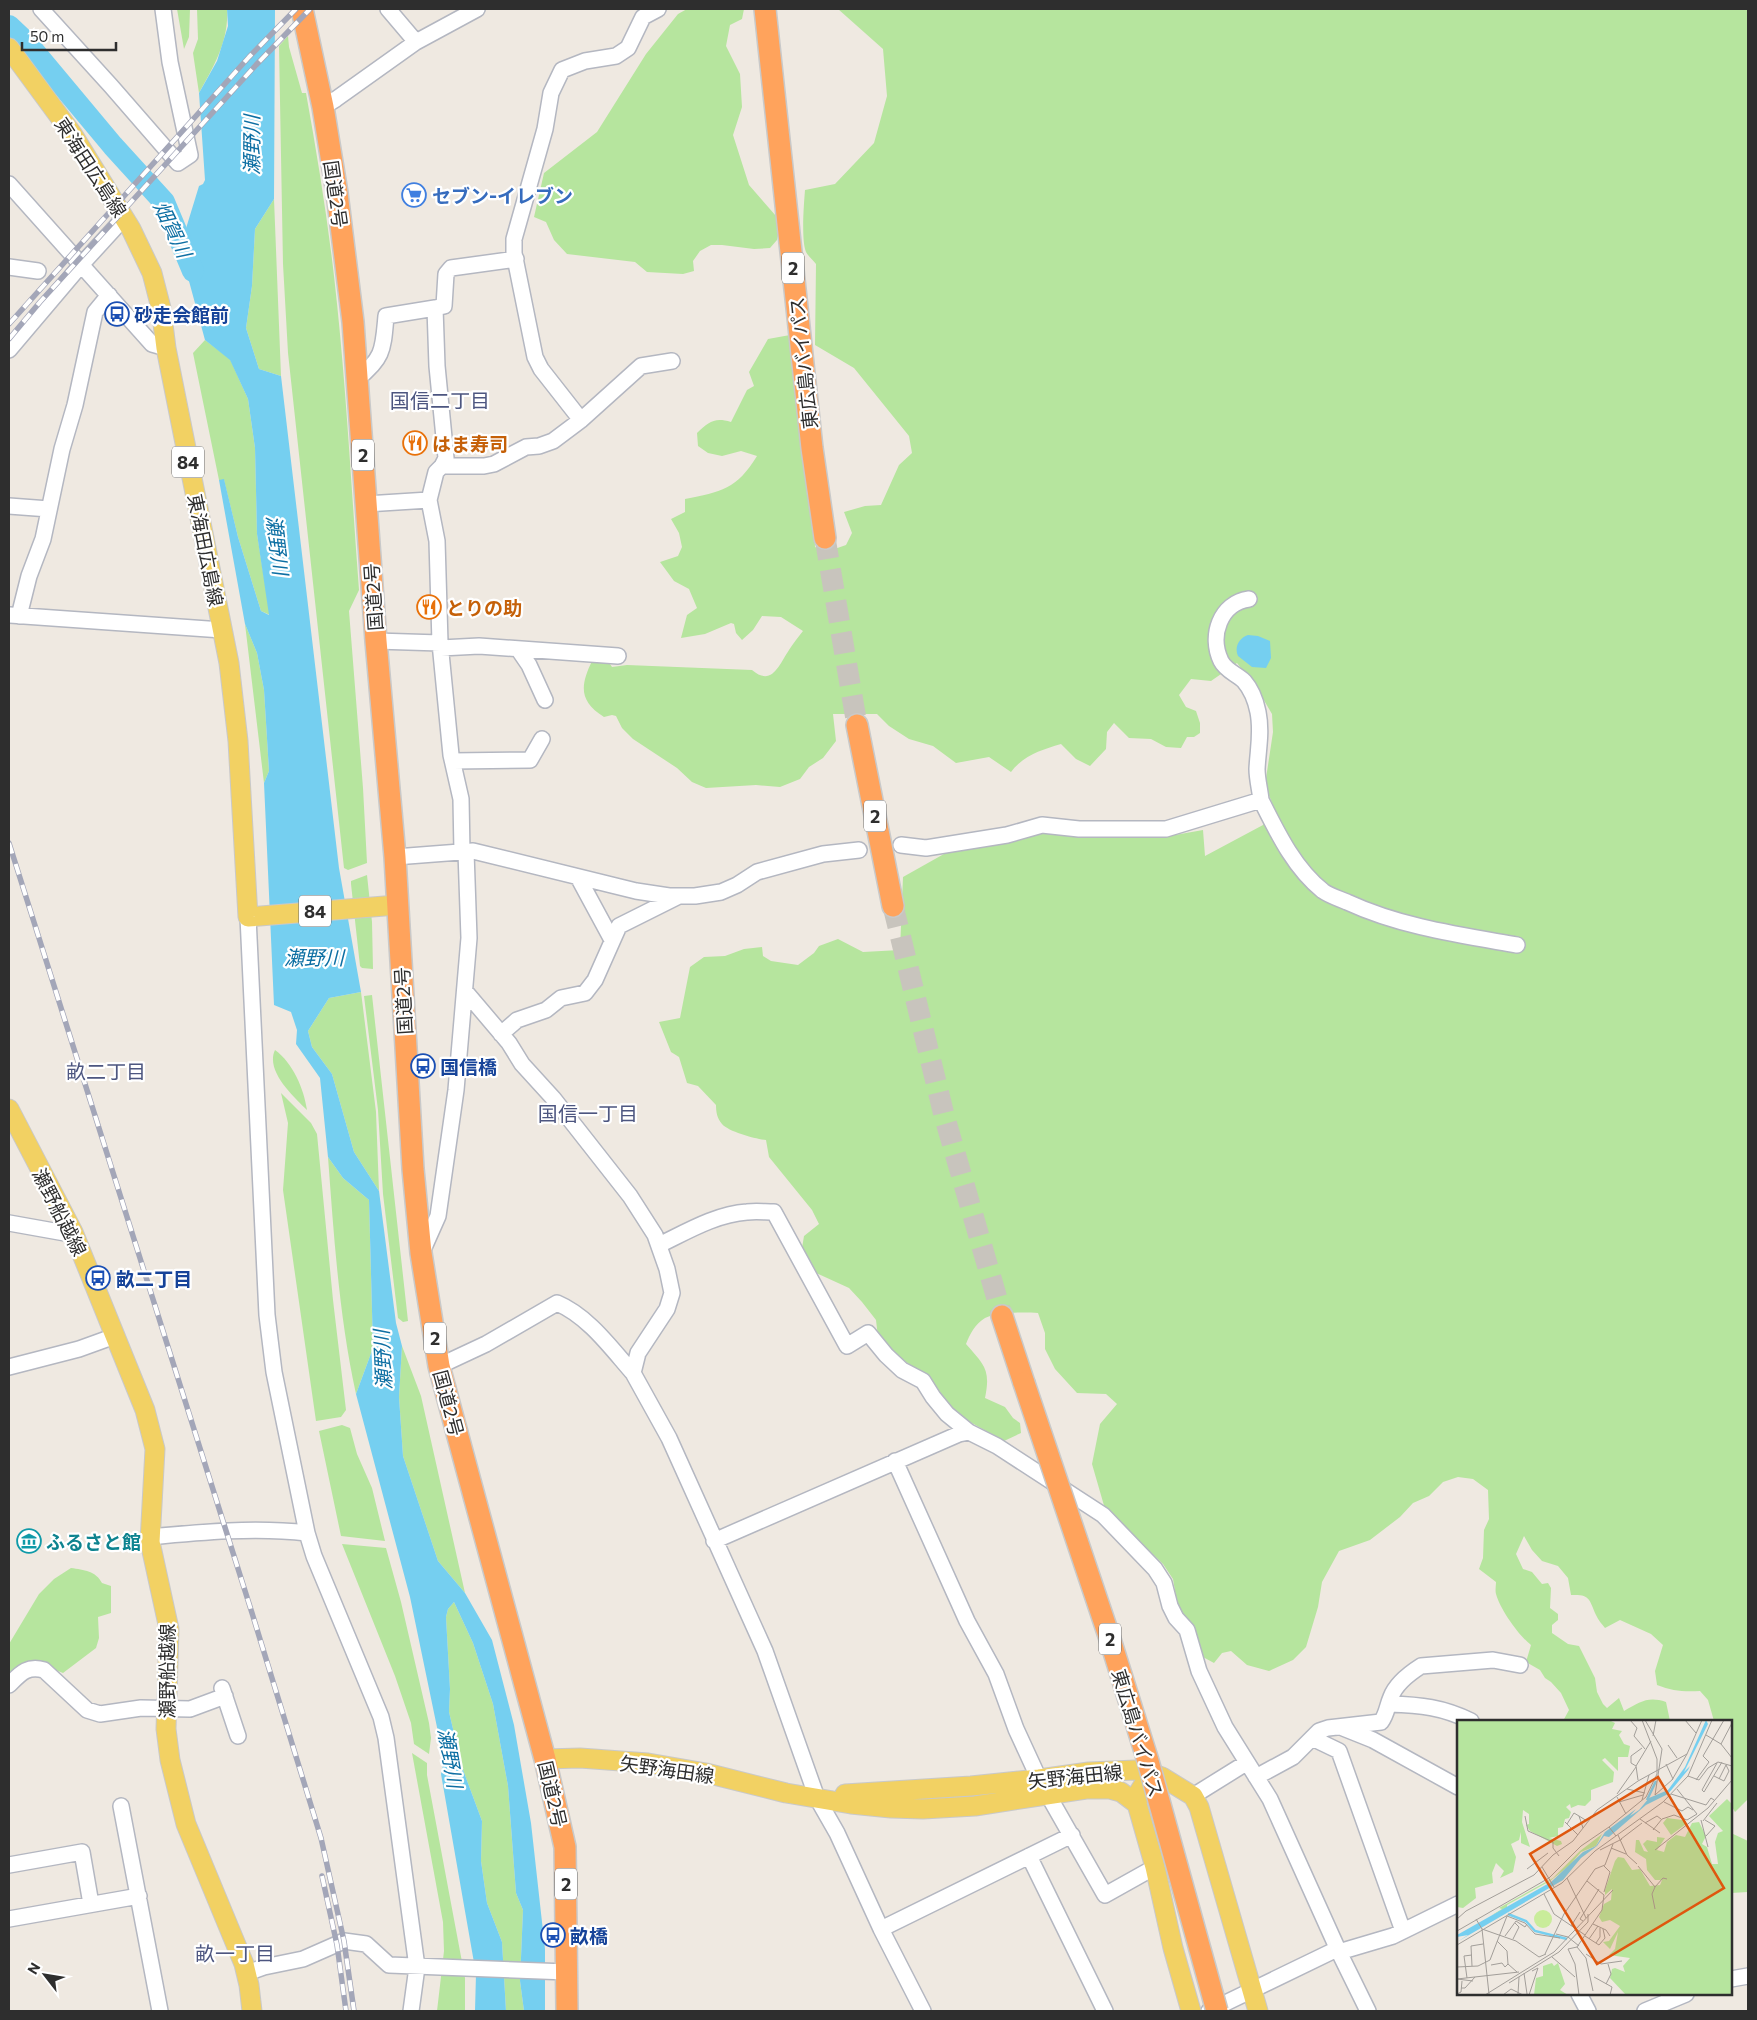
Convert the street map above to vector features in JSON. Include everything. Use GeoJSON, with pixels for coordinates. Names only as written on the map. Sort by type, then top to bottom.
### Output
{"type":"FeatureCollection","features":[{"type":"Feature","properties":{"kind":"highway","name":"国道2号"},"geometry":{"type":"LineString","coordinates":[[302,9],[323,107],[337,193],[352,322],[376,641],[395,857],[413,1169],[421,1252],[439,1366],[544,1759],[565,1848],[558,1971],[567,2011]]}},
{"type":"Feature","properties":{"kind":"highway","name":"東広島バイパス"},"geometry":{"type":"LineString","coordinates":[[766,9],[802,360],[825,538]]}},
{"type":"Feature","properties":{"kind":"highway","name":"2"},"geometry":{"type":"LineString","coordinates":[[858,726],[893,906]]}},
{"type":"Feature","properties":{"kind":"highway","name":"東広島バイパス"},"geometry":{"type":"LineString","coordinates":[[1002,1316],[1109,1636],[1148,1761],[1217,2011]]}},
{"type":"Feature","properties":{"kind":"highway"},"geometry":{"type":"LineString","coordinates":[[1185,1898],[1209,2011]]}},
{"type":"Feature","properties":{"kind":"highway"},"geometry":{"type":"LineString","coordinates":[[1185,1898],[1222,2011]]}},
{"type":"Feature","properties":{"kind":"main road","name":"東海田広島線"},"geometry":{"type":"LineString","coordinates":[[9,48],[74,136],[124,218],[152,273],[161,308],[166,348],[230,664],[252,916]]}},
{"type":"Feature","properties":{"kind":"main road","name":"84"},"geometry":{"type":"LineString","coordinates":[[252,916],[397,905]]}},
{"type":"Feature","properties":{"kind":"main road","name":"瀬野船越線"},"geometry":{"type":"LineString","coordinates":[[9,1109],[14,1132],[73,1232],[145,1410],[155,1449],[150,1537],[169,1629],[166,1729],[169,1753],[186,1824],[246,1973],[252,2011]]}},
{"type":"Feature","properties":{"kind":"main road","name":"矢野海田線"},"geometry":{"type":"LineString","coordinates":[[544,1759],[580,1758],[648,1763],[706,1773],[786,1793],[851,1804],[923,1809],[975,1806],[1086,1789],[1110,1789],[1121,1792],[1137,1804],[1155,1867],[1173,1948],[1191,2011]]}},
{"type":"Feature","properties":{"kind":"main road","name":"矢野海田線"},"geometry":{"type":"LineString","coordinates":[[817,1798],[1039,1779],[1118,1770],[1146,1771],[1162,1777],[1193,1796]]}},
{"type":"Feature","properties":{"kind":"main road"},"geometry":{"type":"LineString","coordinates":[[1137,1804],[1139,1792],[1147,1779],[1162,1777]]}},
{"type":"Feature","properties":{"kind":"main road"},"geometry":{"type":"LineString","coordinates":[[1193,1796],[1204,1819],[1258,2011]]}},
{"type":"Feature","properties":{"kind":"street"},"geometry":{"type":"LineString","coordinates":[[41,9],[178,163],[190,156],[170,62],[163,9]]}},
{"type":"Feature","properties":{"kind":"street"},"geometry":{"type":"LineString","coordinates":[[388,9],[416,42]]}},
{"type":"Feature","properties":{"kind":"street"},"geometry":{"type":"LineString","coordinates":[[323,107],[416,42],[477,9]]}},
{"type":"Feature","properties":{"kind":"street"},"geometry":{"type":"LineString","coordinates":[[581,420],[535,357],[516,259],[514,239],[516,228],[545,129],[551,93],[562,70],[585,61],[616,56],[628,48],[643,17],[658,9]]}},
{"type":"Feature","properties":{"kind":"street"},"geometry":{"type":"LineString","coordinates":[[9,184],[152,344],[166,348]]}},
{"type":"Feature","properties":{"kind":"street"},"geometry":{"type":"LineString","coordinates":[[9,350],[81,265],[124,218]]}},
{"type":"Feature","properties":{"kind":"street"},"geometry":{"type":"LineString","coordinates":[[357,379],[374,366],[383,347],[386,316],[444,306],[446,274],[451,268],[516,259]]}},
{"type":"Feature","properties":{"kind":"street"},"geometry":{"type":"LineString","coordinates":[[9,267],[38,271]]}},
{"type":"Feature","properties":{"kind":"street"},"geometry":{"type":"LineString","coordinates":[[108,295],[94,312],[76,405],[62,449],[43,539],[14,615],[222,630]]}},
{"type":"Feature","properties":{"kind":"street"},"geometry":{"type":"LineString","coordinates":[[421,1252],[438,1216],[456,1090],[469,938],[461,798],[453,761],[441,646],[436,542],[429,500],[436,472],[446,458],[437,366],[435,308]]}},
{"type":"Feature","properties":{"kind":"street"},"geometry":{"type":"LineString","coordinates":[[442,466],[484,466],[494,464],[526,446],[540,446],[553,442],[581,420],[641,366],[672,361]]}},
{"type":"Feature","properties":{"kind":"street"},"geometry":{"type":"LineString","coordinates":[[366,504],[429,500]]}},
{"type":"Feature","properties":{"kind":"street"},"geometry":{"type":"LineString","coordinates":[[9,506],[49,509]]}},
{"type":"Feature","properties":{"kind":"street"},"geometry":{"type":"LineString","coordinates":[[1249,599],[1241,600],[1228,607],[1221,618],[1217,630],[1216,649],[1222,663],[1244,681],[1256,702],[1261,730],[1257,770],[1261,800],[1282,840],[1300,867],[1324,891],[1361,908],[1416,926],[1518,945]]}},
{"type":"Feature","properties":{"kind":"street"},"geometry":{"type":"LineString","coordinates":[[376,641],[618,656]]}},
{"type":"Feature","properties":{"kind":"street"},"geometry":{"type":"LineString","coordinates":[[518,649],[529,665],[545,700]]}},
{"type":"Feature","properties":{"kind":"street"},"geometry":{"type":"LineString","coordinates":[[453,761],[530,760],[542,739]]}},
{"type":"Feature","properties":{"kind":"street"},"geometry":{"type":"LineString","coordinates":[[901,845],[926,848],[1007,835],[1042,825],[1079,829],[1166,829],[1261,800]]}},
{"type":"Feature","properties":{"kind":"street"},"geometry":{"type":"LineString","coordinates":[[395,857],[473,851],[636,892],[695,896],[721,892],[737,886],[757,872],[823,854],[859,850]]}},
{"type":"Feature","properties":{"kind":"street"},"geometry":{"type":"LineString","coordinates":[[579,879],[612,940]]}},
{"type":"Feature","properties":{"kind":"street"},"geometry":{"type":"LineString","coordinates":[[501,1034],[517,1020],[546,1010],[561,998],[585,993],[595,980],[619,926],[680,896]]}},
{"type":"Feature","properties":{"kind":"street"},"geometry":{"type":"LineString","coordinates":[[252,916],[267,1315],[274,1372],[307,1532],[314,1556],[381,1717],[386,1738],[417,1967],[411,2011]]}},
{"type":"Feature","properties":{"kind":"street"},"geometry":{"type":"LineString","coordinates":[[465,991],[630,1196],[659,1244],[672,1294],[667,1309],[638,1353],[633,1374]]}},
{"type":"Feature","properties":{"kind":"street"},"geometry":{"type":"LineString","coordinates":[[659,1244],[729,1216],[746,1212],[774,1212],[847,1346],[868,1333],[886,1355],[902,1370],[923,1380],[933,1397],[947,1414],[970,1432],[997,1446],[1103,1515],[1155,1569],[1164,1582],[1170,1606],[1176,1618],[1187,1630],[1200,1671],[1225,1727],[1272,1804],[1338,1950],[1368,2011]]}},
{"type":"Feature","properties":{"kind":"street"},"geometry":{"type":"LineString","coordinates":[[9,1222],[65,1233],[73,1232]]}},
{"type":"Feature","properties":{"kind":"street"},"geometry":{"type":"LineString","coordinates":[[439,1366],[486,1344],[557,1303],[569,1308],[600,1335],[633,1374],[669,1438],[765,1651],[817,1798],[837,1833],[881,1929],[923,2011]]}},
{"type":"Feature","properties":{"kind":"street"},"geometry":{"type":"LineString","coordinates":[[9,1367],[66,1352],[115,1336]]}},
{"type":"Feature","properties":{"kind":"street"},"geometry":{"type":"LineString","coordinates":[[714,1541],[959,1434],[970,1432]]}},
{"type":"Feature","properties":{"kind":"street"},"geometry":{"type":"LineString","coordinates":[[894,1462],[967,1620],[996,1674],[1016,1729],[1039,1779],[1105,1895],[1155,1867]]}},
{"type":"Feature","properties":{"kind":"street"},"geometry":{"type":"LineString","coordinates":[[150,1537],[225,1531],[307,1532]]}},
{"type":"Feature","properties":{"kind":"street"},"geometry":{"type":"LineString","coordinates":[[1256,1778],[1293,1757],[1312,1738],[1328,1728],[1381,1722],[1386,1716],[1391,1695],[1411,1672],[1421,1666],[1493,1660],[1520,1665]]}},
{"type":"Feature","properties":{"kind":"street"},"geometry":{"type":"LineString","coordinates":[[9,1685],[27,1668],[35,1667],[44,1670],[87,1710],[100,1714],[142,1708],[190,1709],[223,1692],[238,1736]]}},
{"type":"Feature","properties":{"kind":"street"},"geometry":{"type":"LineString","coordinates":[[1389,1704],[1427,1705],[1453,1712],[1469,1720]]}},
{"type":"Feature","properties":{"kind":"street"},"geometry":{"type":"LineString","coordinates":[[1339,1727],[1373,1740],[1457,1786]]}},
{"type":"Feature","properties":{"kind":"street"},"geometry":{"type":"LineString","coordinates":[[1312,1738],[1339,1751],[1403,1931]]}},
{"type":"Feature","properties":{"kind":"street"},"geometry":{"type":"LineString","coordinates":[[1193,1796],[1246,1763]]}},
{"type":"Feature","properties":{"kind":"street"},"geometry":{"type":"LineString","coordinates":[[121,1806],[160,2011]]}},
{"type":"Feature","properties":{"kind":"street"},"geometry":{"type":"LineString","coordinates":[[881,1929],[1072,1835]]}},
{"type":"Feature","properties":{"kind":"street"},"geometry":{"type":"LineString","coordinates":[[9,1865],[82,1852],[91,1904]]}},
{"type":"Feature","properties":{"kind":"street"},"geometry":{"type":"LineString","coordinates":[[1030,1856],[1105,2011]]}},
{"type":"Feature","properties":{"kind":"street"},"geometry":{"type":"LineString","coordinates":[[9,1918],[139,1896]]}},
{"type":"Feature","properties":{"kind":"street"},"geometry":{"type":"LineString","coordinates":[[1209,2011],[1338,1950],[1403,1931],[1457,1904]]}},
{"type":"Feature","properties":{"kind":"street"},"geometry":{"type":"LineString","coordinates":[[246,1973],[264,1967],[303,1959],[344,1942],[366,1944],[389,1965],[558,1971]]}},
{"type":"Feature","properties":{"kind":"street"},"geometry":{"type":"LineString","coordinates":[[1732,1979],[1748,1976]]}},
{"type":"Feature","properties":{"kind":"street"},"geometry":{"type":"LineString","coordinates":[[1580,1995],[1588,2011]]}},
{"type":"Feature","properties":{"kind":"street"},"geometry":{"type":"LineString","coordinates":[[1645,2011],[1684,1995]]}},
{"type":"Feature","properties":{"kind":"green space"},"geometry":{"type":"Polygon","coordinates":[[[177,9],[190,9],[189,37],[184,49],[177,9]]]}},
{"type":"Feature","properties":{"kind":"green space"},"geometry":{"type":"Polygon","coordinates":[[[197,9],[227,9],[226,32],[223,43],[199,93],[193,53],[198,39],[197,9]]]}},
{"type":"Feature","properties":{"kind":"green space"},"geometry":{"type":"Polygon","coordinates":[[[687,9],[744,9],[742,19],[730,25],[726,46],[740,74],[742,107],[733,135],[749,185],[776,216],[780,225],[777,240],[770,248],[754,249],[711,245],[700,251],[693,261],[694,271],[683,274],[647,272],[635,262],[567,254],[554,240],[546,222],[534,217],[544,173],[597,132],[646,54],[678,14],[687,9]]]}},
{"type":"Feature","properties":{"kind":"green space"},"geometry":{"type":"Polygon","coordinates":[[[838,9],[1748,9],[1748,1799],[1735,1812],[1732,1807],[1732,1720],[1714,1720],[1708,1700],[1700,1691],[1678,1691],[1657,1685],[1655,1671],[1663,1645],[1651,1634],[1620,1620],[1605,1628],[1588,1599],[1582,1595],[1571,1595],[1568,1578],[1558,1566],[1542,1561],[1532,1550],[1524,1536],[1516,1554],[1523,1569],[1532,1572],[1542,1584],[1548,1583],[1551,1588],[1550,1608],[1558,1614],[1558,1620],[1552,1625],[1552,1633],[1568,1644],[1579,1646],[1595,1678],[1597,1692],[1603,1704],[1607,1708],[1619,1698],[1624,1711],[1644,1701],[1660,1700],[1666,1702],[1670,1720],[1564,1720],[1569,1710],[1561,1693],[1545,1678],[1540,1670],[1526,1662],[1531,1645],[1516,1629],[1501,1607],[1496,1593],[1496,1582],[1479,1569],[1483,1558],[1484,1530],[1489,1519],[1488,1490],[1473,1479],[1458,1477],[1443,1482],[1429,1496],[1413,1503],[1400,1517],[1370,1540],[1339,1551],[1322,1582],[1318,1607],[1306,1647],[1293,1660],[1269,1671],[1247,1665],[1231,1651],[1222,1653],[1214,1663],[1203,1657],[1193,1626],[1178,1609],[1173,1579],[1163,1564],[1105,1509],[1092,1464],[1100,1424],[1117,1404],[1106,1394],[1077,1393],[1055,1369],[1045,1349],[1045,1333],[1038,1313],[1003,1314],[985,1318],[978,1323],[966,1344],[984,1368],[987,1380],[985,1398],[1005,1407],[1013,1418],[1020,1423],[1021,1433],[1004,1441],[961,1417],[941,1401],[917,1370],[894,1353],[878,1337],[876,1320],[849,1288],[814,1272],[802,1248],[804,1236],[819,1224],[812,1210],[769,1157],[766,1140],[750,1137],[725,1127],[717,1115],[716,1105],[698,1086],[687,1083],[679,1057],[671,1052],[659,1022],[680,1018],[690,967],[704,957],[725,956],[744,949],[762,947],[763,956],[771,961],[798,965],[814,953],[819,946],[838,939],[863,952],[900,950],[903,877],[951,850],[1029,832],[1175,835],[1203,830],[1205,856],[1263,825],[1274,808],[1265,785],[1273,732],[1272,714],[1258,690],[1237,663],[1211,681],[1191,679],[1179,695],[1186,707],[1196,711],[1200,723],[1200,733],[1194,737],[1187,737],[1181,748],[1166,747],[1151,739],[1129,738],[1114,723],[1107,732],[1106,749],[1090,766],[1076,759],[1061,744],[1027,757],[1011,772],[989,757],[956,763],[933,746],[909,739],[889,726],[877,714],[833,714],[836,741],[823,758],[809,767],[800,779],[780,787],[756,785],[706,788],[692,782],[677,768],[633,739],[622,728],[616,716],[604,717],[586,699],[584,692],[585,678],[592,661],[608,661],[612,667],[627,665],[752,670],[759,675],[765,676],[774,672],[803,631],[781,617],[762,616],[753,630],[742,640],[736,633],[734,624],[731,623],[705,634],[681,638],[687,615],[697,608],[689,589],[674,581],[660,562],[678,556],[682,547],[679,533],[671,519],[685,512],[685,499],[709,494],[727,487],[742,476],[757,456],[741,451],[722,456],[708,453],[698,446],[697,433],[716,420],[731,422],[747,390],[754,386],[749,372],[768,339],[790,335],[814,521],[815,547],[826,552],[846,545],[852,533],[844,512],[865,506],[881,505],[899,465],[912,453],[909,436],[854,368],[815,345],[816,264],[807,254],[804,246],[805,190],[835,184],[874,143],[887,96],[883,49],[838,9]]]}},
{"type":"Feature","properties":{"kind":"green space"},"geometry":{"type":"Polygon","coordinates":[[[288,36],[289,47],[302,93],[306,93],[325,207],[338,315],[348,433],[359,590],[349,611],[367,863],[348,870],[344,868],[288,353],[283,264],[279,46],[288,36]]]}},
{"type":"Feature","properties":{"kind":"green space"},"geometry":{"type":"Polygon","coordinates":[[[274,199],[281,376],[259,369],[246,328],[252,286],[255,229],[274,199]]]}},
{"type":"Feature","properties":{"kind":"green space"},"geometry":{"type":"Polygon","coordinates":[[[205,340],[230,359],[248,399],[255,448],[257,534],[270,615],[261,611],[238,537],[224,480],[219,480],[193,353],[205,340]]]}},
{"type":"Feature","properties":{"kind":"green space"},"geometry":{"type":"Polygon","coordinates":[[[245,624],[257,653],[264,690],[269,771],[264,783],[245,624]]]}},
{"type":"Feature","properties":{"kind":"green space"},"geometry":{"type":"Polygon","coordinates":[[[367,875],[372,922],[373,969],[360,966],[351,884],[351,881],[367,875]]]}},
{"type":"Feature","properties":{"kind":"green space"},"geometry":{"type":"Polygon","coordinates":[[[361,992],[376,1112],[379,1191],[354,1152],[332,1074],[312,1047],[308,1031],[329,998],[361,992]]]}},
{"type":"Feature","properties":{"kind":"green space"},"geometry":{"type":"Polygon","coordinates":[[[372,995],[408,1321],[403,1322],[398,1318],[383,1194],[378,1110],[364,996],[372,995]]]}},
{"type":"Feature","properties":{"kind":"green space"},"geometry":{"type":"Polygon","coordinates":[[[275,1050],[287,1062],[297,1077],[307,1110],[277,1075],[273,1058],[275,1050]]]}},
{"type":"Feature","properties":{"kind":"green space"},"geometry":{"type":"Polygon","coordinates":[[[281,1093],[311,1123],[317,1134],[346,1410],[341,1417],[316,1421],[283,1190],[288,1123],[281,1093]]]}},
{"type":"Feature","properties":{"kind":"green space"},"geometry":{"type":"Polygon","coordinates":[[[328,1157],[343,1178],[369,1200],[373,1348],[356,1394],[341,1306],[328,1157]]]}},
{"type":"Feature","properties":{"kind":"green space"},"geometry":{"type":"Polygon","coordinates":[[[402,1346],[421,1396],[465,1593],[438,1561],[403,1456],[399,1397],[402,1346]]]}},
{"type":"Feature","properties":{"kind":"green space"},"geometry":{"type":"Polygon","coordinates":[[[342,1425],[350,1428],[357,1454],[372,1488],[385,1541],[341,1536],[319,1431],[342,1425]]]}},
{"type":"Feature","properties":{"kind":"green space"},"geometry":{"type":"Polygon","coordinates":[[[342,1544],[386,1548],[401,1602],[429,1723],[431,1738],[429,1754],[414,1744],[411,1723],[395,1676],[342,1544]]]}},
{"type":"Feature","properties":{"kind":"green space"},"geometry":{"type":"Polygon","coordinates":[[[71,1568],[89,1572],[102,1583],[111,1586],[111,1613],[98,1617],[99,1638],[96,1648],[63,1673],[37,1660],[16,1672],[9,1671],[9,1644],[39,1594],[54,1579],[71,1568]]]}},
{"type":"Feature","properties":{"kind":"green space"},"geometry":{"type":"Polygon","coordinates":[[[454,1602],[473,1643],[493,1704],[508,1786],[516,1893],[523,1910],[520,1981],[524,2011],[506,2011],[502,1942],[487,1903],[481,1861],[482,1821],[462,1767],[449,1712],[450,1689],[446,1617],[448,1609],[454,1602]]]}},
{"type":"Feature","properties":{"kind":"green space"},"geometry":{"type":"Polygon","coordinates":[[[412,1753],[427,1763],[427,1775],[465,1978],[465,2011],[437,2011],[444,1951],[443,1922],[412,1753]]]}},
{"type":"Feature","properties":{"kind":"green space"},"geometry":{"type":"Polygon","coordinates":[[[1732,1833],[1748,1841],[1748,1892],[1732,1893],[1732,1833]]]}},
{"type":"Feature","properties":{"kind":"water","name":"瀬野川"},"geometry":{"type":"Polygon","coordinates":[[[227,9],[275,9],[274,199],[255,229],[252,286],[246,328],[259,369],[281,376],[339,868],[361,992],[329,998],[308,1031],[312,1047],[332,1074],[354,1152],[379,1191],[396,1323],[402,1346],[399,1397],[403,1456],[438,1561],[465,1593],[492,1640],[514,1725],[531,1823],[545,1949],[545,2011],[524,2011],[520,1981],[523,1910],[516,1893],[508,1786],[493,1704],[473,1643],[454,1602],[448,1609],[446,1617],[450,1689],[449,1712],[462,1767],[482,1821],[481,1861],[487,1903],[502,1942],[506,2011],[475,2011],[476,1974],[441,1774],[444,1761],[410,1597],[356,1394],[373,1348],[369,1200],[343,1178],[328,1157],[320,1078],[296,1044],[297,1030],[291,1012],[274,1005],[264,783],[269,771],[264,690],[257,653],[245,624],[219,480],[224,479],[238,537],[261,611],[269,615],[257,534],[255,448],[248,399],[230,360],[205,340],[180,248],[199,186],[205,180],[199,93],[217,61],[228,26],[227,9]]]}},
{"type":"Feature","properties":{"kind":"water"},"geometry":{"type":"Polygon","coordinates":[[[1248,635],[1258,636],[1270,641],[1271,658],[1266,668],[1252,667],[1238,656],[1238,643],[1248,635]]]}},
{"type":"Feature","properties":{"kind":"waterway","name":"畑賀川"},"geometry":{"type":"LineString","coordinates":[[9,26],[27,43],[113,146],[164,202],[193,271]]}},
{"type":"Feature","properties":{"kind":"tunnel"},"geometry":{"type":"LineString","coordinates":[[825,538],[857,725]]}},
{"type":"Feature","properties":{"kind":"tunnel"},"geometry":{"type":"LineString","coordinates":[[893,906],[944,1115],[1002,1316]]}},
{"type":"Feature","properties":{"kind":"railway"},"geometry":{"type":"LineString","coordinates":[[9,324],[249,57],[296,9]]}},
{"type":"Feature","properties":{"kind":"railway"},"geometry":{"type":"LineString","coordinates":[[9,339],[40,302],[256,65],[310,9]]}},
{"type":"Feature","properties":{"kind":"railway"},"geometry":{"type":"LineString","coordinates":[[9,843],[321,1838],[344,1941],[354,2011]]}},
{"type":"Feature","properties":{"kind":"railway"},"geometry":{"type":"LineString","coordinates":[[322,1876],[337,1945],[346,2011]]}},
{"type":"Feature","properties":{"kind":"place","name":"セブン-イレブン"},"geometry":{"type":"Point","coordinates":[414,195]}},
{"type":"Feature","properties":{"kind":"place","name":"砂走会館前"},"geometry":{"type":"Point","coordinates":[117,314]}},
{"type":"Feature","properties":{"kind":"place","name":"はま寿司"},"geometry":{"type":"Point","coordinates":[415,443]}},
{"type":"Feature","properties":{"kind":"place","name":"とりの助"},"geometry":{"type":"Point","coordinates":[429,607]}},
{"type":"Feature","properties":{"kind":"place","name":"国信橋"},"geometry":{"type":"Point","coordinates":[423,1066]}},
{"type":"Feature","properties":{"kind":"place","name":"畝二丁目"},"geometry":{"type":"Point","coordinates":[98,1278]}},
{"type":"Feature","properties":{"kind":"place","name":"ふるさと館"},"geometry":{"type":"Point","coordinates":[29,1541]}},
{"type":"Feature","properties":{"kind":"place","name":"畝橋"},"geometry":{"type":"Point","coordinates":[553,1935]}},
{"type":"Feature","properties":{"kind":"district","name":"国信二丁目"},"geometry":{"type":"Point","coordinates":[440,400]}},
{"type":"Feature","properties":{"kind":"district","name":"畝二丁目"},"geometry":{"type":"Point","coordinates":[106,1071]}},
{"type":"Feature","properties":{"kind":"district","name":"国信一丁目"},"geometry":{"type":"Point","coordinates":[588,1113]}},
{"type":"Feature","properties":{"kind":"district","name":"畝一丁目"},"geometry":{"type":"Point","coordinates":[235,1953]}}]}
